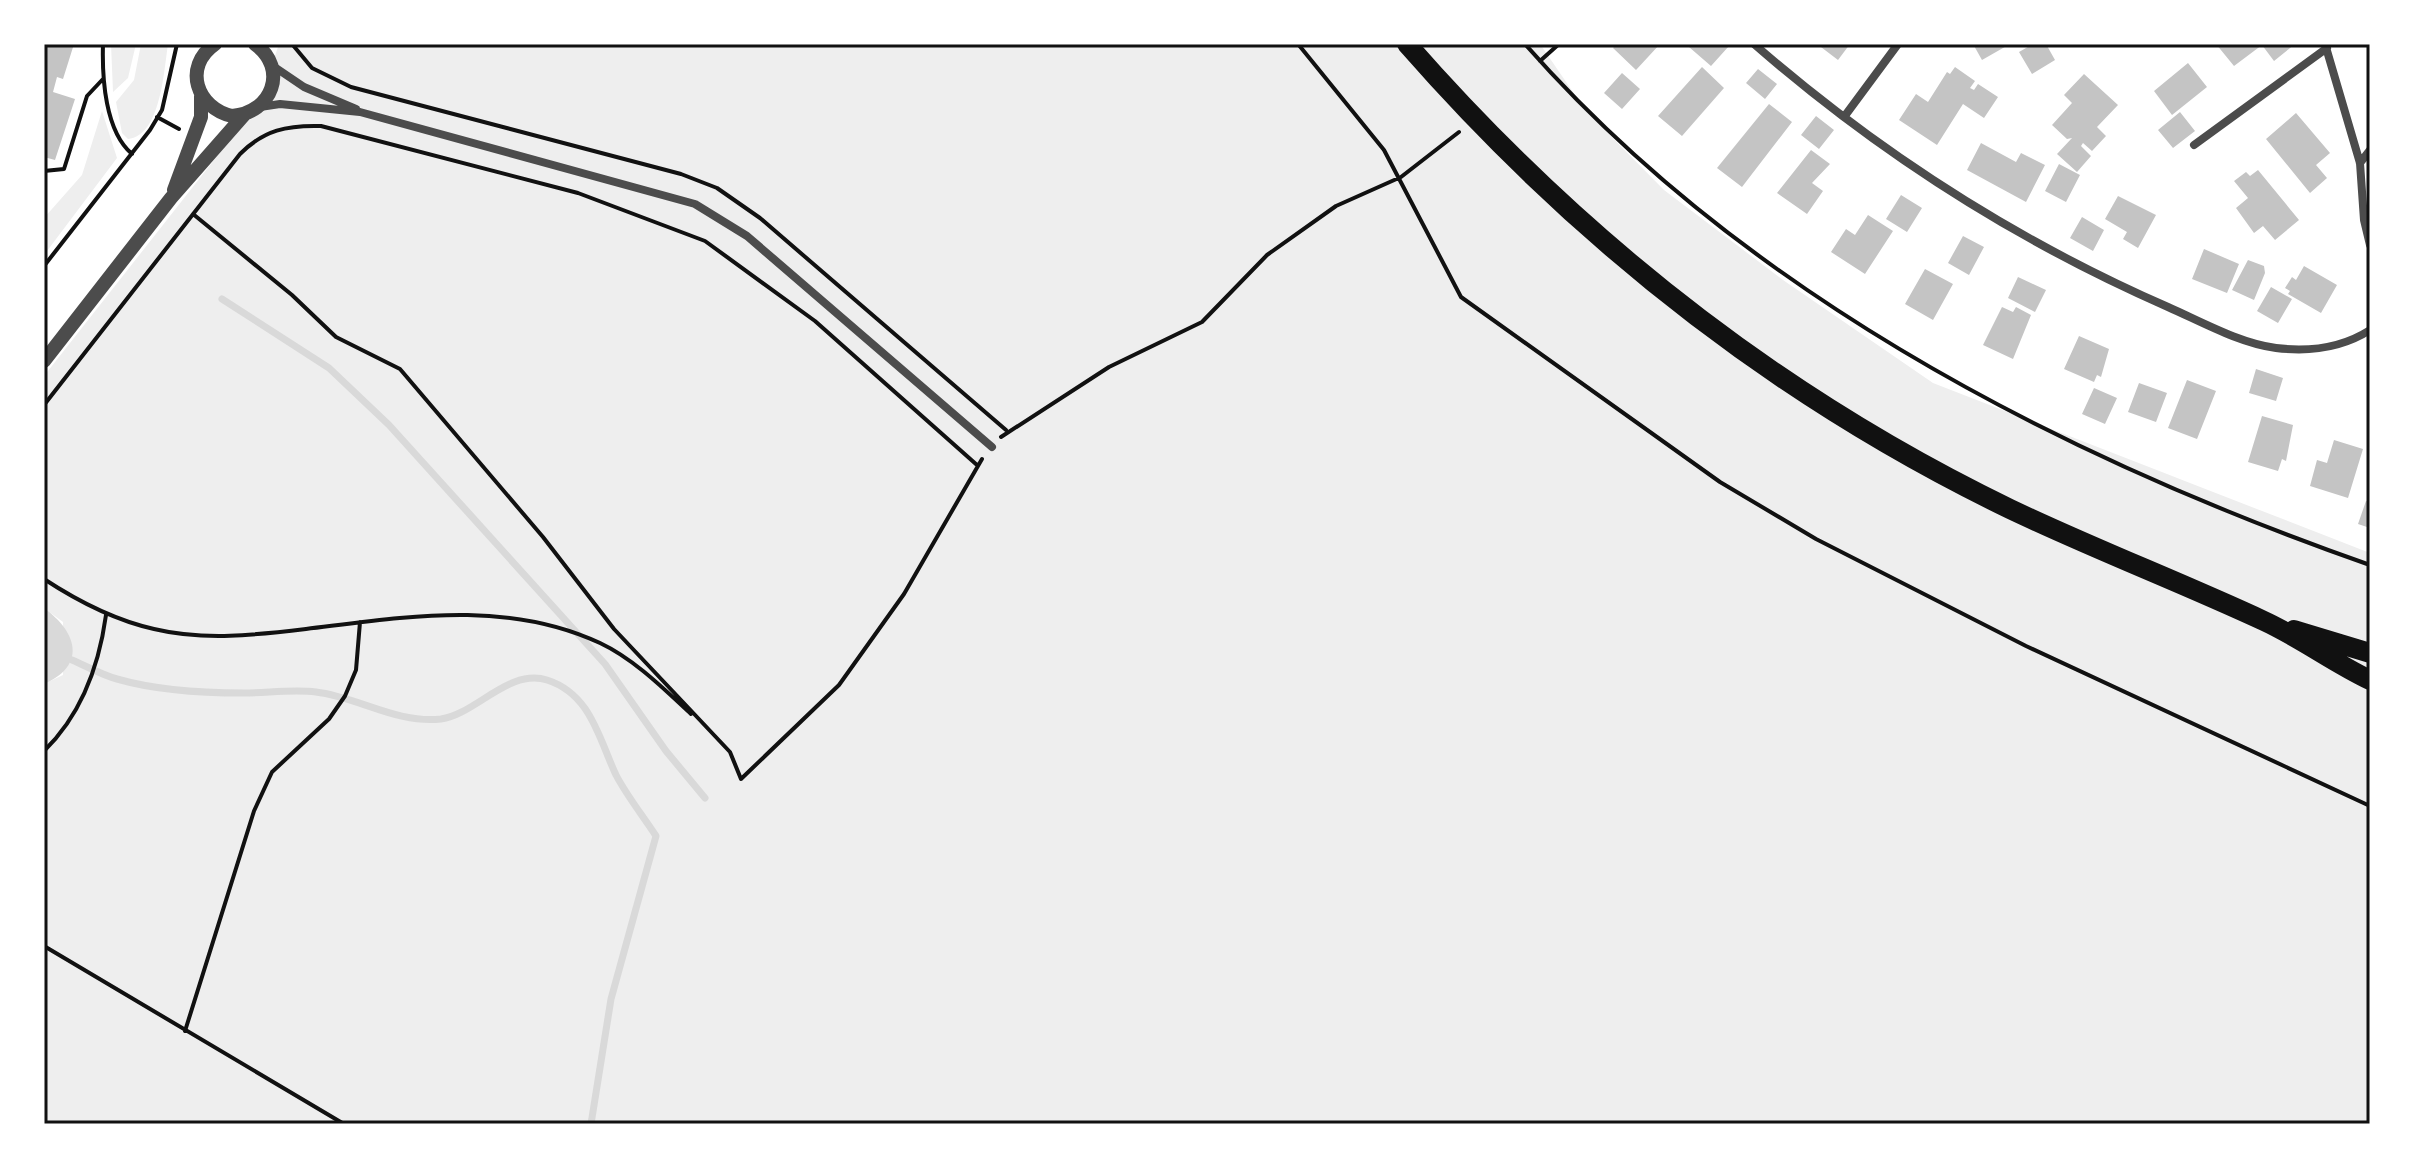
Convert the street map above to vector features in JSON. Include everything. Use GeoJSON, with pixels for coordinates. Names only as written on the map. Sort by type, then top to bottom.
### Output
{"type":"FeatureCollection","features":[{"type":"Feature","properties":{"kind":"main road"},"geometry":{"type":"LineString","coordinates":[[1407,44],[1474,121],[1578,221],[1651,281],[1775,373],[1850,422],[2009,508],[2267,623],[2370,680]]}},
{"type":"Feature","properties":{"kind":"main road"},"geometry":{"type":"LineString","coordinates":[[2267,623],[2370,653]]}},
{"type":"Feature","properties":{"kind":"street"},"geometry":{"type":"LineString","coordinates":[[171,198],[195,137],[201,96],[196,82],[198,64],[215,44]]}},
{"type":"Feature","properties":{"kind":"street"},"geometry":{"type":"LineString","coordinates":[[1754,44],[1844,117],[1930,180],[2053,252],[2232,335],[2274,348],[2312,350],[2349,341],[2370,330]]}},
{"type":"Feature","properties":{"kind":"street"},"geometry":{"type":"LineString","coordinates":[[1844,117],[1898,44]]}},
{"type":"Feature","properties":{"kind":"street"},"geometry":{"type":"LineString","coordinates":[[2194,145],[2326,46],[2360,163],[2364,220],[2370,245]]}},
{"type":"Feature","properties":{"kind":"street"},"geometry":{"type":"LineString","coordinates":[[260,107],[272,88],[264,51]]}},
{"type":"Feature","properties":{"kind":"street"},"geometry":{"type":"LineString","coordinates":[[264,51],[304,87],[333,96],[360,112]]}},
{"type":"Feature","properties":{"kind":"street"},"geometry":{"type":"LineString","coordinates":[[201,96],[220,113],[244,115]]}},
{"type":"Feature","properties":{"kind":"street"},"geometry":{"type":"LineString","coordinates":[[44,361],[171,198],[244,115],[260,107],[280,104],[360,112],[676,197],[708,210],[747,236],[992,447]]}},
{"type":"Feature","properties":{"kind":"street"},"geometry":{"type":"LineString","coordinates":[[2360,163],[2370,150]]}},
{"type":"Feature","properties":{"kind":"path"},"geometry":{"type":"LineString","coordinates":[[103,44],[103,79],[116,132],[121,145],[132,154]]}},
{"type":"Feature","properties":{"kind":"path"},"geometry":{"type":"LineString","coordinates":[[44,266],[132,154],[162,110],[177,44]]}},
{"type":"Feature","properties":{"kind":"path"},"geometry":{"type":"LineString","coordinates":[[1298,44],[1384,150],[1401,177],[1461,297],[1720,482],[1816,539],[2026,646],[2370,806]]}},
{"type":"Feature","properties":{"kind":"path"},"geometry":{"type":"LineString","coordinates":[[1525,44],[1611,131],[1688,199],[1772,264],[1860,325],[2053,432],[2283,534],[2370,565]]}},
{"type":"Feature","properties":{"kind":"path"},"geometry":{"type":"LineString","coordinates":[[1540,61],[1559,44]]}},
{"type":"Feature","properties":{"kind":"path"},"geometry":{"type":"LineString","coordinates":[[44,171],[64,169],[87,96],[103,79]]}},
{"type":"Feature","properties":{"kind":"path"},"geometry":{"type":"LineString","coordinates":[[157,117],[186,133]]}},
{"type":"Feature","properties":{"kind":"path"},"geometry":{"type":"LineString","coordinates":[[193,214],[250,259],[336,337],[400,369],[543,537],[614,629],[730,752],[741,779],[839,685],[904,594],[977,465],[1006,430],[1109,367],[1202,322],[1267,255],[1336,206],[1401,177],[1474,121]]}},
{"type":"Feature","properties":{"kind":"path"},"geometry":{"type":"LineString","coordinates":[[44,405],[254,140],[265,133],[296,125],[364,135],[578,193],[705,241],[815,321],[977,465]]}},
{"type":"Feature","properties":{"kind":"path"},"geometry":{"type":"LineString","coordinates":[[44,579],[106,615],[156,630],[219,637],[360,622],[480,614],[540,622],[602,643],[646,674],[730,752]]}},
{"type":"Feature","properties":{"kind":"path"},"geometry":{"type":"LineString","coordinates":[[44,751],[76,712],[102,647],[106,615]]}},
{"type":"Feature","properties":{"kind":"path"},"geometry":{"type":"LineString","coordinates":[[185,1031],[254,811],[272,772],[329,719],[345,696],[356,670],[360,622]]}},
{"type":"Feature","properties":{"kind":"path"},"geometry":{"type":"LineString","coordinates":[[44,946],[344,1124]]}},
{"type":"Feature","properties":{"kind":"shaded area"},"geometry":{"type":"Polygon","coordinates":[[[111,44],[136,44],[128,78],[113,92],[111,44]]]}},
{"type":"Feature","properties":{"kind":"shaded area"},"geometry":{"type":"Polygon","coordinates":[[[141,44],[168,44],[154,114],[139,135],[128,139],[122,133],[116,102],[134,80],[141,44]]]}},
{"type":"Feature","properties":{"kind":"shaded area"},"geometry":{"type":"Polygon","coordinates":[[[279,44],[1540,44],[1586,111],[1664,190],[1783,280],[1933,383],[2370,553],[2370,1124],[44,1124],[44,684],[63,675],[63,622],[44,608],[44,376],[259,103],[279,44]]]}},
{"type":"Feature","properties":{"kind":"shaded area"},"geometry":{"type":"Polygon","coordinates":[[[102,111],[117,158],[44,255],[44,218],[82,175],[102,111]]]}},
{"type":"Feature","properties":{"kind":"shaded area"},"geometry":{"type":"Polygon","coordinates":[[[44,608],[64,627],[70,638],[72,658],[58,676],[44,684],[44,608]]]}},
{"type":"Feature","properties":{"kind":"building"},"geometry":{"type":"Polygon","coordinates":[[[44,44],[74,44],[63,79],[57,77],[53,92],[75,99],[55,160],[44,157],[44,44]]]}},
{"type":"Feature","properties":{"kind":"building"},"geometry":{"type":"Polygon","coordinates":[[[1617,44],[1660,44],[1636,70],[1613,48],[1617,44]]]}},
{"type":"Feature","properties":{"kind":"building"},"geometry":{"type":"Polygon","coordinates":[[[1691,44],[1729,46],[1711,66],[1689,47],[1691,44]]]}},
{"type":"Feature","properties":{"kind":"building"},"geometry":{"type":"Polygon","coordinates":[[[1817,44],[1850,44],[1838,60],[1817,44]]]}},
{"type":"Feature","properties":{"kind":"building"},"geometry":{"type":"Polygon","coordinates":[[[1973,44],[2010,44],[1982,60],[1973,44]]]}},
{"type":"Feature","properties":{"kind":"building"},"geometry":{"type":"Polygon","coordinates":[[[2033,44],[2046,44],[2055,60],[2032,74],[2019,52],[2033,44]]]}},
{"type":"Feature","properties":{"kind":"building"},"geometry":{"type":"Polygon","coordinates":[[[2216,44],[2295,44],[2274,61],[2262,45],[2234,66],[2216,44]]]}},
{"type":"Feature","properties":{"kind":"building"},"geometry":{"type":"Polygon","coordinates":[[[2188,63],[2207,87],[2172,115],[2154,91],[2188,63]]]}},
{"type":"Feature","properties":{"kind":"building"},"geometry":{"type":"Polygon","coordinates":[[[1702,67],[1724,88],[1682,136],[1658,116],[1702,67]]]}},
{"type":"Feature","properties":{"kind":"building"},"geometry":{"type":"Polygon","coordinates":[[[1955,67],[1975,81],[1970,88],[1974,90],[1978,84],[1998,97],[1984,118],[1963,104],[1937,145],[1899,120],[1916,94],[1928,102],[1947,72],[1950,74],[1955,67]]]}},
{"type":"Feature","properties":{"kind":"building"},"geometry":{"type":"Polygon","coordinates":[[[1758,69],[1777,84],[1765,99],[1746,83],[1758,69]]]}},
{"type":"Feature","properties":{"kind":"building"},"geometry":{"type":"Polygon","coordinates":[[[1622,73],[1640,89],[1622,109],[1604,93],[1622,73]]]}},
{"type":"Feature","properties":{"kind":"building"},"geometry":{"type":"Polygon","coordinates":[[[2084,74],[2118,105],[2097,127],[2106,136],[2092,151],[2083,143],[2081,146],[2091,156],[2077,172],[2057,154],[2072,138],[2067,139],[2052,125],[2072,103],[2064,95],[2084,74]]]}},
{"type":"Feature","properties":{"kind":"building"},"geometry":{"type":"Polygon","coordinates":[[[1769,104],[1792,122],[1742,187],[1717,168],[1769,104]]]}},
{"type":"Feature","properties":{"kind":"building"},"geometry":{"type":"Polygon","coordinates":[[[2180,112],[2195,131],[2173,148],[2158,130],[2180,112]]]}},
{"type":"Feature","properties":{"kind":"building"},"geometry":{"type":"Polygon","coordinates":[[[2296,113],[2330,153],[2316,165],[2327,178],[2310,193],[2266,139],[2296,113]]]}},
{"type":"Feature","properties":{"kind":"building"},"geometry":{"type":"Polygon","coordinates":[[[1816,116],[1834,130],[1819,149],[1801,135],[1816,116]]]}},
{"type":"Feature","properties":{"kind":"building"},"geometry":{"type":"Polygon","coordinates":[[[1981,143],[2016,162],[2021,153],[2045,165],[2026,202],[1967,170],[1981,143]]]}},
{"type":"Feature","properties":{"kind":"building"},"geometry":{"type":"Polygon","coordinates":[[[1811,150],[1830,164],[1812,183],[1823,191],[1807,214],[1777,193],[1811,150]]]}},
{"type":"Feature","properties":{"kind":"building"},"geometry":{"type":"Polygon","coordinates":[[[2059,164],[2080,175],[2066,202],[2045,191],[2059,164]]]}},
{"type":"Feature","properties":{"kind":"building"},"geometry":{"type":"Polygon","coordinates":[[[2258,170],[2299,220],[2275,240],[2263,226],[2254,233],[2236,208],[2248,198],[2234,181],[2246,172],[2250,176],[2258,170]]]}},
{"type":"Feature","properties":{"kind":"building"},"geometry":{"type":"Polygon","coordinates":[[[1901,195],[1922,208],[1907,232],[1886,219],[1901,195]]]}},
{"type":"Feature","properties":{"kind":"building"},"geometry":{"type":"Polygon","coordinates":[[[2118,196],[2156,215],[2138,248],[2123,239],[2127,232],[2105,219],[2118,196]]]}},
{"type":"Feature","properties":{"kind":"building"},"geometry":{"type":"Polygon","coordinates":[[[1868,215],[1893,231],[1865,274],[1831,252],[1846,229],[1855,235],[1868,215]]]}},
{"type":"Feature","properties":{"kind":"building"},"geometry":{"type":"Polygon","coordinates":[[[2082,217],[2104,230],[2093,251],[2070,238],[2082,217]]]}},
{"type":"Feature","properties":{"kind":"building"},"geometry":{"type":"Polygon","coordinates":[[[1963,236],[1984,247],[1969,275],[1948,263],[1963,236]]]}},
{"type":"Feature","properties":{"kind":"building"},"geometry":{"type":"Polygon","coordinates":[[[2204,249],[2239,264],[2227,293],[2192,279],[2204,249]]]}},
{"type":"Feature","properties":{"kind":"building"},"geometry":{"type":"Polygon","coordinates":[[[2248,260],[2264,266],[2265,273],[2254,300],[2232,290],[2248,260]]]}},
{"type":"Feature","properties":{"kind":"building"},"geometry":{"type":"Polygon","coordinates":[[[2304,266],[2337,285],[2321,313],[2288,294],[2290,291],[2285,288],[2292,277],[2296,280],[2304,266]]]}},
{"type":"Feature","properties":{"kind":"building"},"geometry":{"type":"Polygon","coordinates":[[[1925,269],[1953,284],[1933,320],[1905,304],[1925,269]]]}},
{"type":"Feature","properties":{"kind":"building"},"geometry":{"type":"Polygon","coordinates":[[[2018,277],[2046,290],[2035,312],[2008,298],[2018,277]]]}},
{"type":"Feature","properties":{"kind":"building"},"geometry":{"type":"Polygon","coordinates":[[[2271,287],[2292,299],[2278,323],[2257,311],[2271,287]]]}},
{"type":"Feature","properties":{"kind":"building"},"geometry":{"type":"Polygon","coordinates":[[[2002,307],[2013,312],[2016,307],[2031,315],[2013,359],[1983,345],[2002,307]]]}},
{"type":"Feature","properties":{"kind":"building"},"geometry":{"type":"Polygon","coordinates":[[[2079,336],[2109,349],[2101,377],[2097,375],[2094,382],[2064,369],[2079,336]]]}},
{"type":"Feature","properties":{"kind":"building"},"geometry":{"type":"Polygon","coordinates":[[[2256,369],[2283,378],[2276,401],[2249,393],[2256,369]]]}},
{"type":"Feature","properties":{"kind":"building"},"geometry":{"type":"Polygon","coordinates":[[[2187,380],[2216,391],[2197,439],[2168,428],[2187,380]]]}},
{"type":"Feature","properties":{"kind":"building"},"geometry":{"type":"Polygon","coordinates":[[[2139,383],[2167,393],[2156,422],[2128,412],[2139,383]]]}},
{"type":"Feature","properties":{"kind":"building"},"geometry":{"type":"Polygon","coordinates":[[[2094,388],[2117,398],[2105,424],[2082,414],[2094,388]]]}},
{"type":"Feature","properties":{"kind":"building"},"geometry":{"type":"Polygon","coordinates":[[[2262,416],[2293,425],[2286,461],[2282,459],[2278,471],[2248,462],[2262,416]]]}},
{"type":"Feature","properties":{"kind":"building"},"geometry":{"type":"Polygon","coordinates":[[[2334,440],[2363,449],[2348,498],[2310,486],[2317,460],[2327,463],[2334,440]]]}},
{"type":"Feature","properties":{"kind":"building"},"geometry":{"type":"Polygon","coordinates":[[[2366,501],[2370,502],[2370,528],[2358,524],[2366,501]]]}},
{"type":"Feature","properties":{"kind":"waterway"},"geometry":{"type":"LineString","coordinates":[[222,299],[329,368],[389,425],[605,664],[666,751],[705,798]]}},
{"type":"Feature","properties":{"kind":"waterway"},"geometry":{"type":"LineString","coordinates":[[72,660],[111,677],[147,686],[213,692],[316,692],[409,718],[441,719],[454,715],[506,686],[533,678],[547,680],[574,696],[592,719],[620,783],[656,836],[611,999],[591,1124]]}}]}
